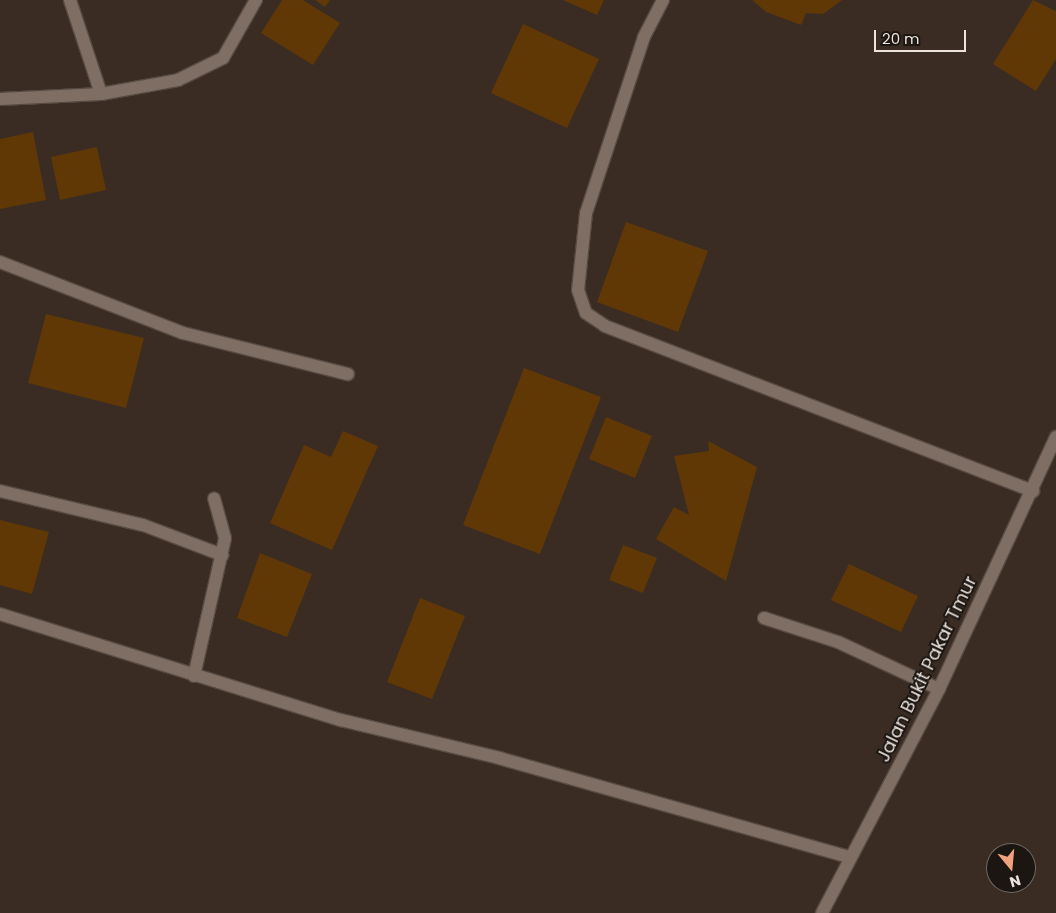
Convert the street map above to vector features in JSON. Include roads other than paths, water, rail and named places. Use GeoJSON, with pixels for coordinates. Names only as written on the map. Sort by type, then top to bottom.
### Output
{"type":"FeatureCollection","features":[{"type":"Feature","properties":{"kind":"street"},"geometry":{"type":"LineString","coordinates":[[70,0],[101,94]]}},
{"type":"Feature","properties":{"kind":"street"},"geometry":{"type":"LineString","coordinates":[[0,99],[101,94],[178,80],[223,58],[256,0]]}},
{"type":"Feature","properties":{"kind":"street"},"geometry":{"type":"LineString","coordinates":[[662,0],[644,38],[586,213],[578,290],[586,313],[604,326],[1033,490]]}},
{"type":"Feature","properties":{"kind":"street"},"geometry":{"type":"LineString","coordinates":[[0,262],[183,333],[348,374]]}},
{"type":"Feature","properties":{"kind":"street","name":"Jalan Bukit Pakar Tmur"},"geometry":{"type":"LineString","coordinates":[[822,913],[939,689],[1056,437]]}},
{"type":"Feature","properties":{"kind":"street"},"geometry":{"type":"LineString","coordinates":[[0,491],[143,525],[222,555]]}},
{"type":"Feature","properties":{"kind":"street"},"geometry":{"type":"LineString","coordinates":[[194,676],[222,555],[222,518],[214,498]]}},
{"type":"Feature","properties":{"kind":"street"},"geometry":{"type":"LineString","coordinates":[[0,614],[194,676],[850,857]]}},
{"type":"Feature","properties":{"kind":"street"},"geometry":{"type":"LineString","coordinates":[[764,618],[838,642],[939,689]]}}]}
